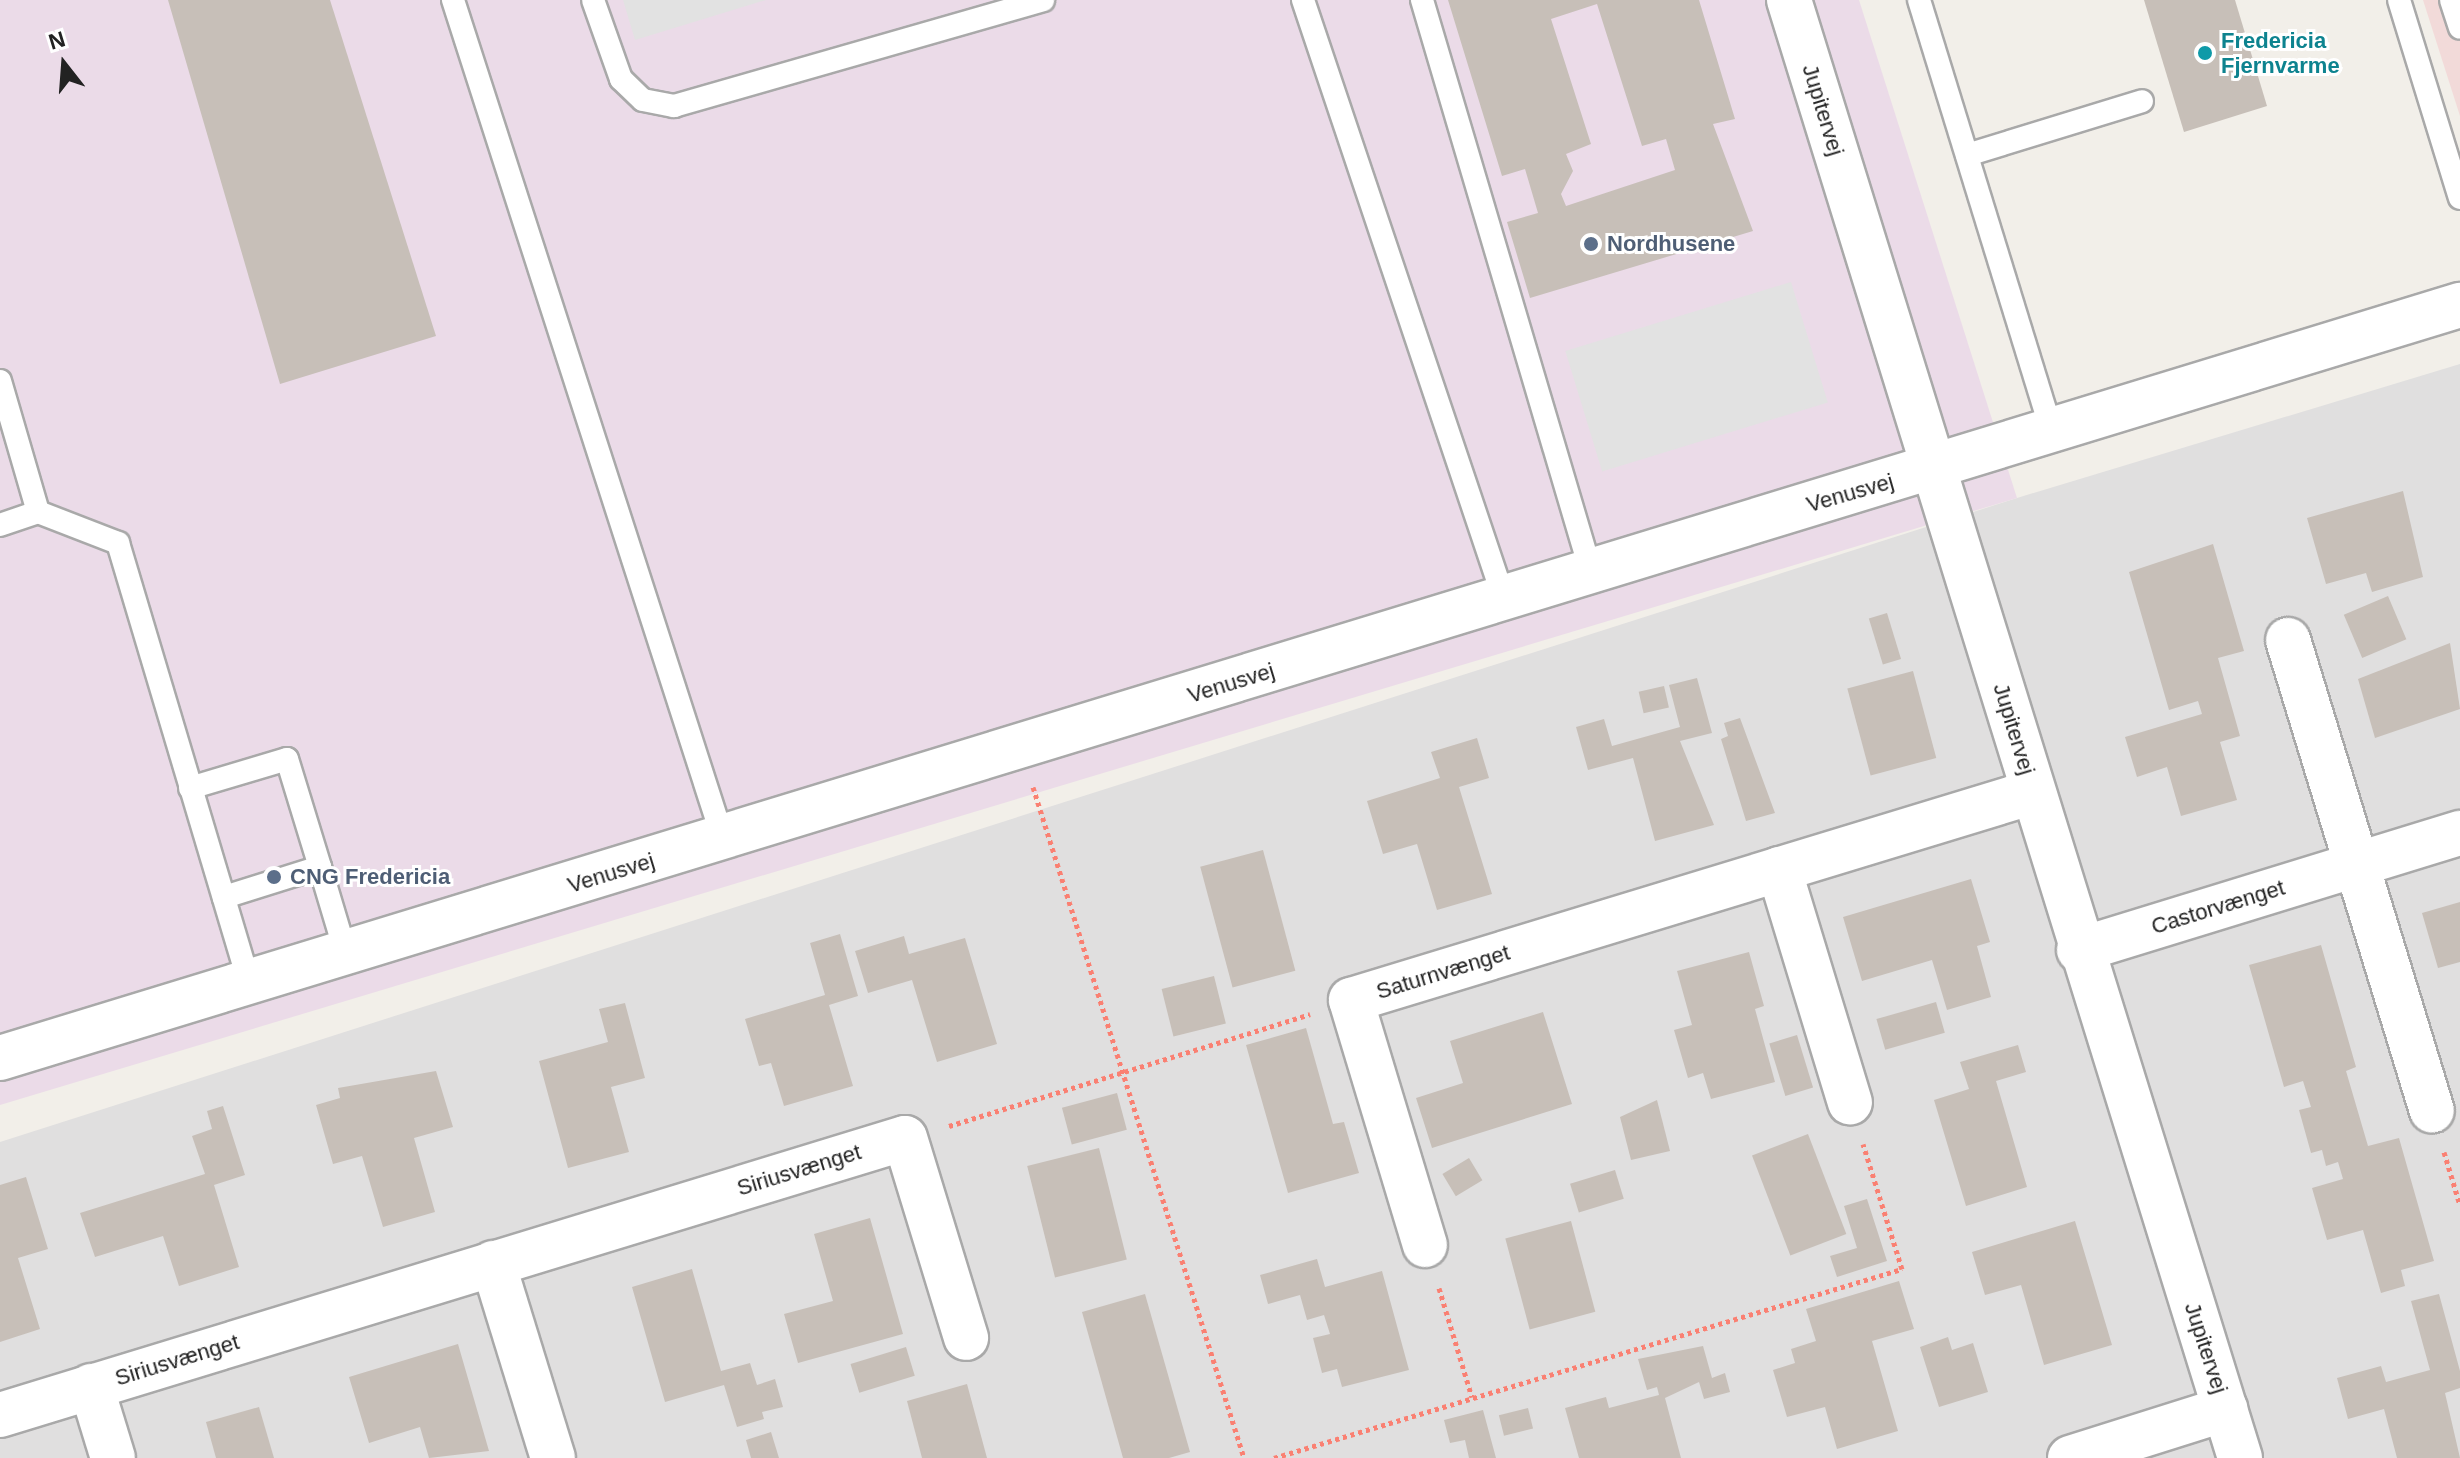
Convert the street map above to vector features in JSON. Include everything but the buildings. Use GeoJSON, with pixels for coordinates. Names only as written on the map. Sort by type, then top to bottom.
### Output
{"type":"FeatureCollection","features":[{"type":"Feature","properties":{"kind":"street","name":"Jupitervej"},"geometry":{"type":"LineString","coordinates":[[1789,0],[2079,950],[2240,1458]]}},
{"type":"Feature","properties":{"kind":"street","name":"Venusvej"},"geometry":{"type":"LineString","coordinates":[[0,1058],[1022,748],[2460,305]]}},
{"type":"Feature","properties":{"kind":"street"},"geometry":{"type":"LineString","coordinates":[[2288,640],[2432,1110]]}},
{"type":"Feature","properties":{"kind":"street","name":"Saturnvænget"},"geometry":{"type":"LineString","coordinates":[[1425,1245],[1351,1000],[2033,792]]}},
{"type":"Feature","properties":{"kind":"street","name":"Castorvænget"},"geometry":{"type":"LineString","coordinates":[[2079,950],[2460,833]]}},
{"type":"Feature","properties":{"kind":"street"},"geometry":{"type":"LineString","coordinates":[[1779,869],[1850,1102]]}},
{"type":"Feature","properties":{"kind":"street"},"geometry":{"type":"LineString","coordinates":[[905,1138],[966,1338]]}},
{"type":"Feature","properties":{"kind":"street","name":"Siriusvænget"},"geometry":{"type":"LineString","coordinates":[[0,1415],[905,1138]]}},
{"type":"Feature","properties":{"kind":"street"},"geometry":{"type":"LineString","coordinates":[[493,1263],[553,1458]]}},
{"type":"Feature","properties":{"kind":"street","name":"Siriusvænget"},"geometry":{"type":"LineString","coordinates":[[91,1386],[113,1458]]}},
{"type":"Feature","properties":{"kind":"street"},"geometry":{"type":"LineString","coordinates":[[2070,1458],[2225,1409]]}},
{"type":"Feature","properties":{"kind":"lane"},"geometry":{"type":"LineString","coordinates":[[453,0],[723,839]]}},
{"type":"Feature","properties":{"kind":"lane"},"geometry":{"type":"LineString","coordinates":[[593,0],[621,79],[643,100],[674,106],[1043,0]]}},
{"type":"Feature","properties":{"kind":"lane"},"geometry":{"type":"LineString","coordinates":[[1303,0],[1504,599]]}},
{"type":"Feature","properties":{"kind":"lane"},"geometry":{"type":"LineString","coordinates":[[1422,0],[1591,572]]}},
{"type":"Feature","properties":{"kind":"lane"},"geometry":{"type":"LineString","coordinates":[[1919,0],[2052,432]]}},
{"type":"Feature","properties":{"kind":"lane"},"geometry":{"type":"LineString","coordinates":[[2399,0],[2460,198]]}},
{"type":"Feature","properties":{"kind":"lane"},"geometry":{"type":"LineString","coordinates":[[2451,0],[2460,28]]}},
{"type":"Feature","properties":{"kind":"lane"},"geometry":{"type":"LineString","coordinates":[[1967,155],[2142,101]]}},
{"type":"Feature","properties":{"kind":"lane"},"geometry":{"type":"LineString","coordinates":[[0,381],[38,512]]}},
{"type":"Feature","properties":{"kind":"lane"},"geometry":{"type":"LineString","coordinates":[[0,525],[38,512],[118,543],[249,982]]}},
{"type":"Feature","properties":{"kind":"lane"},"geometry":{"type":"LineString","coordinates":[[190,788],[287,759],[346,954]]}},
{"type":"Feature","properties":{"kind":"lane"},"geometry":{"type":"LineString","coordinates":[[224,897],[320,867]]}},
{"type":"Feature","properties":{"kind":"path"},"geometry":{"type":"LineString","coordinates":[[1022,748],[1127,1074],[1244,1458]]}},
{"type":"Feature","properties":{"kind":"path"},"geometry":{"type":"LineString","coordinates":[[905,1138],[1127,1074],[1351,1000]]}},
{"type":"Feature","properties":{"kind":"path"},"geometry":{"type":"LineString","coordinates":[[1274,1458],[1902,1269],[1850,1102]]}},
{"type":"Feature","properties":{"kind":"path"},"geometry":{"type":"LineString","coordinates":[[2432,1110],[2460,1205]]}},
{"type":"Feature","properties":{"kind":"path"},"geometry":{"type":"LineString","coordinates":[[1425,1245],[1472,1397]]}},
{"type":"Feature","properties":{"kind":"shaded area"},"geometry":{"type":"Polygon","coordinates":[[[0,0],[1859,0],[2017,498],[0,1105],[0,0]]]}},
{"type":"Feature","properties":{"kind":"shaded area"},"geometry":{"type":"Polygon","coordinates":[[[623,0],[766,0],[635,40],[623,0]]]}},
{"type":"Feature","properties":{"kind":"shaded area"},"geometry":{"type":"Polygon","coordinates":[[[2423,0],[2460,0],[2460,116],[2423,0]]]}},
{"type":"Feature","properties":{"kind":"shaded area"},"geometry":{"type":"Polygon","coordinates":[[[1791,282],[1828,402],[1602,471],[1565,351],[1791,282]]]}},
{"type":"Feature","properties":{"kind":"shaded area"},"geometry":{"type":"Polygon","coordinates":[[[2460,364],[2460,1458],[0,1458],[0,1142],[2017,498],[2460,364]]]}},
{"type":"Feature","properties":{"kind":"place","name":"Fredericia Fjernvarme"},"geometry":{"type":"Point","coordinates":[2205,53]}},
{"type":"Feature","properties":{"kind":"place","name":"Nordhusene"},"geometry":{"type":"Point","coordinates":[1591,244]}},
{"type":"Feature","properties":{"kind":"place","name":"CNG Fredericia"},"geometry":{"type":"Point","coordinates":[274,877]}}]}
